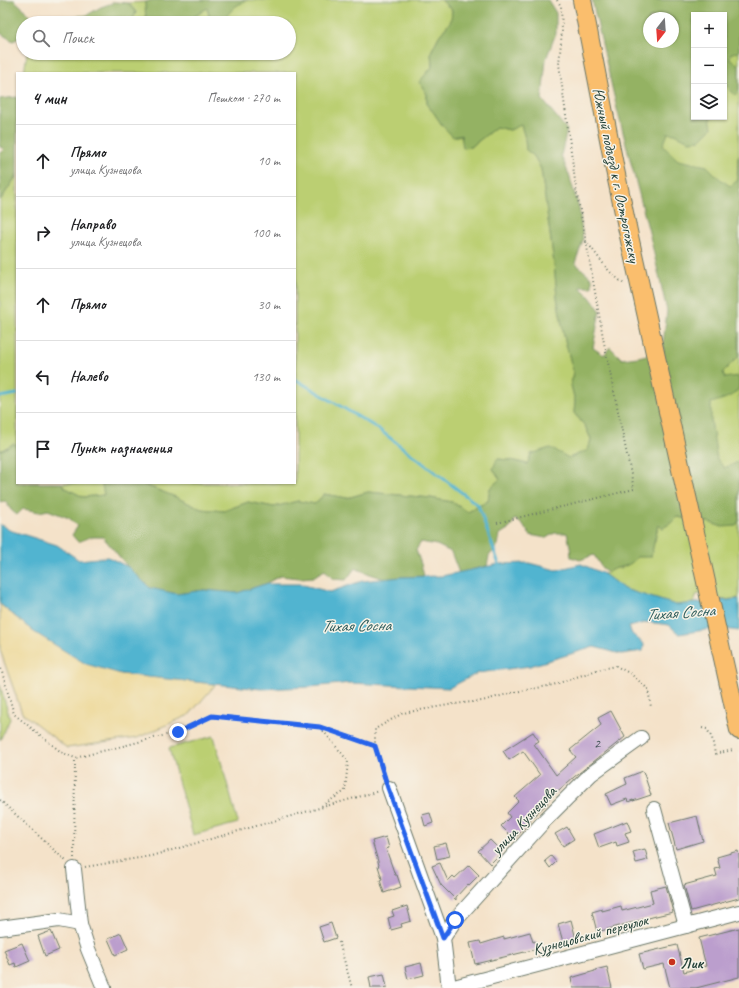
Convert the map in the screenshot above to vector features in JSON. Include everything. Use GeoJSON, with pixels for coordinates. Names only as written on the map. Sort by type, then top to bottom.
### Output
{"type":"FeatureCollection","features":[{"type":"Feature","properties":{"kind":"main road","name":"Южный подъезд к г. Острогожску"},"geometry":{"type":"LineString","coordinates":[[582,0],[615,170],[739,730]]}},
{"type":"Feature","properties":{"kind":"street","name":"улица Кузнецова"},"geometry":{"type":"LineString","coordinates":[[443,938],[460,914],[546,819],[591,774],[642,738]]}},
{"type":"Feature","properties":{"kind":"street"},"geometry":{"type":"LineString","coordinates":[[388,788],[443,938],[450,988]]}},
{"type":"Feature","properties":{"kind":"street"},"geometry":{"type":"LineString","coordinates":[[654,809],[686,926]]}},
{"type":"Feature","properties":{"kind":"street"},"geometry":{"type":"LineString","coordinates":[[74,869],[80,924],[88,950],[104,988]]}},
{"type":"Feature","properties":{"kind":"street","name":"Кузнецовский переулок"},"geometry":{"type":"LineString","coordinates":[[450,988],[739,912]]}},
{"type":"Feature","properties":{"kind":"street"},"geometry":{"type":"LineString","coordinates":[[0,928],[59,920],[80,924]]}},
{"type":"Feature","properties":{"kind":"path"},"geometry":{"type":"LineString","coordinates":[[497,523],[634,489],[604,343],[577,195],[559,64],[562,31],[561,6],[557,0]]}},
{"type":"Feature","properties":{"kind":"path"},"geometry":{"type":"LineString","coordinates":[[586,240],[610,271],[627,287]]}},
{"type":"Feature","properties":{"kind":"path"},"geometry":{"type":"LineString","coordinates":[[0,665],[14,714],[61,752],[75,758],[178,732],[212,716],[320,727],[375,746]]}},
{"type":"Feature","properties":{"kind":"path"},"geometry":{"type":"LineString","coordinates":[[74,869],[151,856],[388,788],[375,746],[375,729],[404,713],[454,704],[482,701],[515,692],[553,685],[597,670],[616,666],[631,674],[648,689],[651,707]]}},
{"type":"Feature","properties":{"kind":"path"},"geometry":{"type":"LineString","coordinates":[[317,808],[345,791],[348,761],[320,727]]}},
{"type":"Feature","properties":{"kind":"path"},"geometry":{"type":"LineString","coordinates":[[702,728],[707,729],[712,738],[716,754],[733,750]]}},
{"type":"Feature","properties":{"kind":"path"},"geometry":{"type":"LineString","coordinates":[[74,869],[75,758]]}},
{"type":"Feature","properties":{"kind":"path"},"geometry":{"type":"LineString","coordinates":[[0,800],[74,869]]}},
{"type":"Feature","properties":{"kind":"path"},"geometry":{"type":"LineString","coordinates":[[339,942],[352,988]]}},
{"type":"Feature","properties":{"kind":"green space"},"geometry":{"type":"Polygon","coordinates":[[[0,0],[14,0],[29,16],[16,16],[16,40],[13,41],[0,33],[0,0]]]}},
{"type":"Feature","properties":{"kind":"green space"},"geometry":{"type":"Polygon","coordinates":[[[153,0],[248,0],[236,6],[226,16],[209,16],[207,8],[195,16],[146,16],[145,2],[153,0]]]}},
{"type":"Feature","properties":{"kind":"green space"},"geometry":{"type":"Polygon","coordinates":[[[248,0],[442,0],[452,10],[451,21],[439,36],[431,52],[432,67],[420,82],[427,94],[427,105],[442,125],[461,135],[471,147],[496,127],[510,130],[521,124],[526,149],[534,156],[541,169],[554,263],[557,297],[564,336],[573,371],[571,385],[575,401],[574,413],[585,426],[591,439],[589,450],[569,458],[528,464],[497,459],[501,479],[490,488],[488,501],[468,512],[452,502],[431,498],[368,492],[347,498],[324,494],[315,504],[298,501],[274,507],[248,502],[224,511],[201,509],[143,484],[296,484],[296,72],[24,72],[26,60],[296,60],[296,16],[226,16],[237,5],[248,0]]]}},
{"type":"Feature","properties":{"kind":"green space"},"geometry":{"type":"Polygon","coordinates":[[[442,0],[548,0],[556,13],[556,33],[546,59],[542,99],[567,130],[561,155],[579,208],[583,240],[575,263],[592,278],[592,287],[580,287],[600,310],[593,348],[604,355],[610,347],[622,359],[664,351],[663,344],[667,311],[650,236],[617,109],[592,0],[739,0],[739,52],[731,53],[730,59],[739,65],[739,91],[735,95],[727,87],[727,12],[691,12],[691,120],[711,120],[712,128],[700,140],[689,141],[675,134],[668,133],[663,146],[678,160],[707,166],[720,179],[730,186],[737,181],[739,155],[739,356],[723,372],[725,378],[737,376],[739,379],[739,385],[738,389],[733,395],[711,403],[711,420],[717,459],[724,468],[739,461],[739,520],[736,526],[722,527],[708,522],[677,517],[663,528],[658,525],[651,557],[637,557],[630,564],[608,572],[602,568],[594,555],[580,560],[571,557],[567,533],[555,533],[546,538],[530,535],[524,526],[515,519],[510,528],[500,534],[498,545],[489,556],[487,566],[459,573],[451,552],[437,545],[421,542],[416,550],[424,576],[385,579],[355,568],[346,580],[333,579],[325,570],[313,577],[300,578],[280,576],[265,584],[237,593],[204,590],[177,594],[150,588],[128,567],[103,537],[90,537],[78,542],[72,535],[78,526],[69,518],[48,510],[39,512],[23,509],[17,515],[11,510],[5,501],[0,502],[0,450],[13,444],[16,445],[16,484],[62,484],[66,488],[83,497],[104,495],[102,484],[143,484],[201,509],[224,511],[248,502],[274,507],[298,501],[315,504],[324,494],[347,498],[368,492],[431,498],[452,502],[468,512],[488,501],[490,488],[500,479],[493,469],[497,459],[527,464],[531,454],[550,448],[569,458],[588,450],[591,439],[585,426],[574,413],[575,401],[571,385],[573,371],[564,336],[557,297],[554,263],[541,169],[534,156],[526,150],[525,138],[521,125],[510,130],[496,127],[471,147],[463,148],[461,135],[453,137],[427,105],[427,94],[419,82],[432,67],[431,52],[439,36],[451,21],[452,10],[442,0]]]}},
{"type":"Feature","properties":{"kind":"green space"},"geometry":{"type":"Polygon","coordinates":[[[622,0],[739,0],[739,253],[646,154],[622,0]]]}},
{"type":"Feature","properties":{"kind":"green space"},"geometry":{"type":"Polygon","coordinates":[[[115,2],[128,3],[136,12],[134,16],[87,16],[101,7],[115,2]]]}},
{"type":"Feature","properties":{"kind":"green space"},"geometry":{"type":"Polygon","coordinates":[[[145,2],[146,16],[134,16],[136,12],[128,3],[145,2]]]}},
{"type":"Feature","properties":{"kind":"green space"},"geometry":{"type":"Polygon","coordinates":[[[207,8],[209,16],[195,16],[207,8]]]}},
{"type":"Feature","properties":{"kind":"green space"},"geometry":{"type":"Polygon","coordinates":[[[16,97],[16,177],[0,201],[0,153],[4,149],[0,147],[0,99],[16,97]]]}},
{"type":"Feature","properties":{"kind":"green space"},"geometry":{"type":"Polygon","coordinates":[[[16,177],[16,445],[13,444],[2,450],[0,450],[0,201],[16,177]]]}},
{"type":"Feature","properties":{"kind":"green space"},"geometry":{"type":"Polygon","coordinates":[[[739,332],[739,598],[725,600],[697,594],[694,603],[676,605],[624,589],[604,574],[614,568],[621,568],[637,557],[655,541],[658,525],[671,523],[677,517],[707,522],[663,344],[739,332]]]}},
{"type":"Feature","properties":{"kind":"green space"},"geometry":{"type":"Polygon","coordinates":[[[62,484],[102,484],[105,495],[83,497],[66,488],[62,484]]]}},
{"type":"Feature","properties":{"kind":"green space"},"geometry":{"type":"Polygon","coordinates":[[[0,685],[10,719],[0,740],[0,685]]]}},
{"type":"Feature","properties":{"kind":"green space"},"geometry":{"type":"Polygon","coordinates":[[[214,736],[238,823],[193,835],[169,748],[214,736]]]}},
{"type":"Feature","properties":{"kind":"sand"},"geometry":{"type":"Polygon","coordinates":[[[0,604],[34,632],[121,674],[216,684],[189,715],[137,738],[67,748],[22,713],[0,650],[0,604]]]}},
{"type":"Feature","properties":{"kind":"water","name":"Тихая Сосна"},"geometry":{"type":"Polygon","coordinates":[[[0,524],[9,530],[57,545],[79,560],[108,557],[128,567],[150,588],[177,594],[204,590],[237,593],[265,584],[300,584],[330,592],[362,581],[401,577],[442,576],[499,564],[529,563],[556,570],[581,564],[604,574],[624,589],[676,605],[739,599],[739,631],[717,628],[679,634],[669,625],[648,622],[629,627],[632,634],[644,644],[643,651],[621,654],[594,647],[530,666],[478,673],[449,688],[350,683],[310,687],[261,689],[121,674],[86,664],[34,632],[0,604],[0,524]]]}},
{"type":"Feature","properties":{"kind":"building"},"geometry":{"type":"Polygon","coordinates":[[[611,711],[625,737],[546,801],[548,803],[529,820],[531,822],[514,839],[501,826],[510,817],[507,813],[519,801],[515,797],[540,775],[523,751],[509,760],[503,751],[533,732],[539,741],[534,744],[556,775],[576,757],[570,750],[601,725],[598,718],[611,711]]]}},
{"type":"Feature","properties":{"kind":"building"},"geometry":{"type":"Polygon","coordinates":[[[643,771],[651,795],[628,802],[627,799],[611,805],[606,794],[627,784],[625,778],[643,771]]]}},
{"type":"Feature","properties":{"kind":"building"},"geometry":{"type":"Polygon","coordinates":[[[430,813],[433,823],[425,826],[422,815],[430,813]]]}},
{"type":"Feature","properties":{"kind":"building"},"geometry":{"type":"Polygon","coordinates":[[[697,816],[703,841],[676,849],[669,823],[697,816]]]}},
{"type":"Feature","properties":{"kind":"building"},"geometry":{"type":"Polygon","coordinates":[[[627,821],[631,831],[625,833],[629,842],[617,846],[616,842],[599,848],[594,834],[627,821]]]}},
{"type":"Feature","properties":{"kind":"building"},"geometry":{"type":"Polygon","coordinates":[[[567,827],[574,839],[563,846],[555,834],[567,827]]]}},
{"type":"Feature","properties":{"kind":"building"},"geometry":{"type":"Polygon","coordinates":[[[386,837],[389,848],[386,849],[401,887],[384,893],[380,880],[382,879],[379,865],[372,841],[386,837]]]}},
{"type":"Feature","properties":{"kind":"building"},"geometry":{"type":"Polygon","coordinates":[[[490,840],[502,852],[490,864],[478,851],[490,840]]]}},
{"type":"Feature","properties":{"kind":"building"},"geometry":{"type":"Polygon","coordinates":[[[446,843],[450,856],[437,859],[434,846],[446,843]]]}},
{"type":"Feature","properties":{"kind":"building"},"geometry":{"type":"Polygon","coordinates":[[[645,849],[648,860],[636,863],[633,852],[645,849]]]}},
{"type":"Feature","properties":{"kind":"building"},"geometry":{"type":"Polygon","coordinates":[[[738,851],[739,898],[691,911],[684,885],[717,876],[715,869],[720,868],[717,857],[738,851]]]}},
{"type":"Feature","properties":{"kind":"building"},"geometry":{"type":"Polygon","coordinates":[[[551,856],[556,862],[550,868],[545,861],[551,856]]]}},
{"type":"Feature","properties":{"kind":"building"},"geometry":{"type":"Polygon","coordinates":[[[440,863],[448,881],[453,876],[455,878],[469,865],[479,875],[456,897],[456,900],[441,885],[432,866],[440,863]]]}},
{"type":"Feature","properties":{"kind":"building"},"geometry":{"type":"Polygon","coordinates":[[[666,886],[673,912],[597,932],[592,912],[621,906],[622,911],[653,903],[650,890],[666,886]]]}},
{"type":"Feature","properties":{"kind":"building"},"geometry":{"type":"Polygon","coordinates":[[[407,906],[411,921],[401,924],[402,927],[391,930],[388,918],[394,916],[392,911],[407,906]]]}},
{"type":"Feature","properties":{"kind":"building"},"geometry":{"type":"Polygon","coordinates":[[[571,920],[576,939],[563,942],[558,924],[571,920]]]}},
{"type":"Feature","properties":{"kind":"building"},"geometry":{"type":"Polygon","coordinates":[[[331,923],[336,938],[324,942],[319,927],[331,923]]]}},
{"type":"Feature","properties":{"kind":"building"},"geometry":{"type":"Polygon","coordinates":[[[739,928],[739,977],[696,988],[670,988],[664,964],[643,969],[639,954],[677,945],[684,972],[706,966],[699,938],[739,928]]]}},
{"type":"Feature","properties":{"kind":"building"},"geometry":{"type":"Polygon","coordinates":[[[51,931],[59,950],[45,956],[38,936],[51,931]]]}},
{"type":"Feature","properties":{"kind":"building"},"geometry":{"type":"Polygon","coordinates":[[[530,932],[537,949],[475,964],[470,943],[480,941],[481,944],[504,937],[504,939],[530,932]]]}},
{"type":"Feature","properties":{"kind":"building"},"geometry":{"type":"Polygon","coordinates":[[[121,933],[128,949],[115,955],[108,939],[121,933]]]}},
{"type":"Feature","properties":{"kind":"building"},"geometry":{"type":"Polygon","coordinates":[[[22,943],[30,961],[16,967],[15,963],[10,965],[4,950],[22,943]]]}},
{"type":"Feature","properties":{"kind":"building"},"geometry":{"type":"Polygon","coordinates":[[[421,963],[424,975],[408,979],[405,967],[421,963]]]}},
{"type":"Feature","properties":{"kind":"building"},"geometry":{"type":"Polygon","coordinates":[[[607,967],[612,988],[573,988],[571,978],[607,967]]]}},
{"type":"Feature","properties":{"kind":"building"},"geometry":{"type":"Polygon","coordinates":[[[384,974],[387,987],[371,988],[369,977],[384,974]]]}},
{"type":"Feature","properties":{"kind":"waterway"},"geometry":{"type":"LineString","coordinates":[[296,380],[377,428],[478,505],[500,567]]}},
{"type":"Feature","properties":{"kind":"waterway"},"geometry":{"type":"LineString","coordinates":[[0,397],[16,394]]}},
{"type":"Feature","properties":{"kind":"place","name":"Лик"},"geometry":{"type":"Point","coordinates":[672,962]}},
{"type":"Feature","properties":{"kind":"route"},"geometry":{"type":"LineString","coordinates":[[178,732],[212,716],[320,727],[375,746],[388,788],[443,938],[455,920]]}}]}
